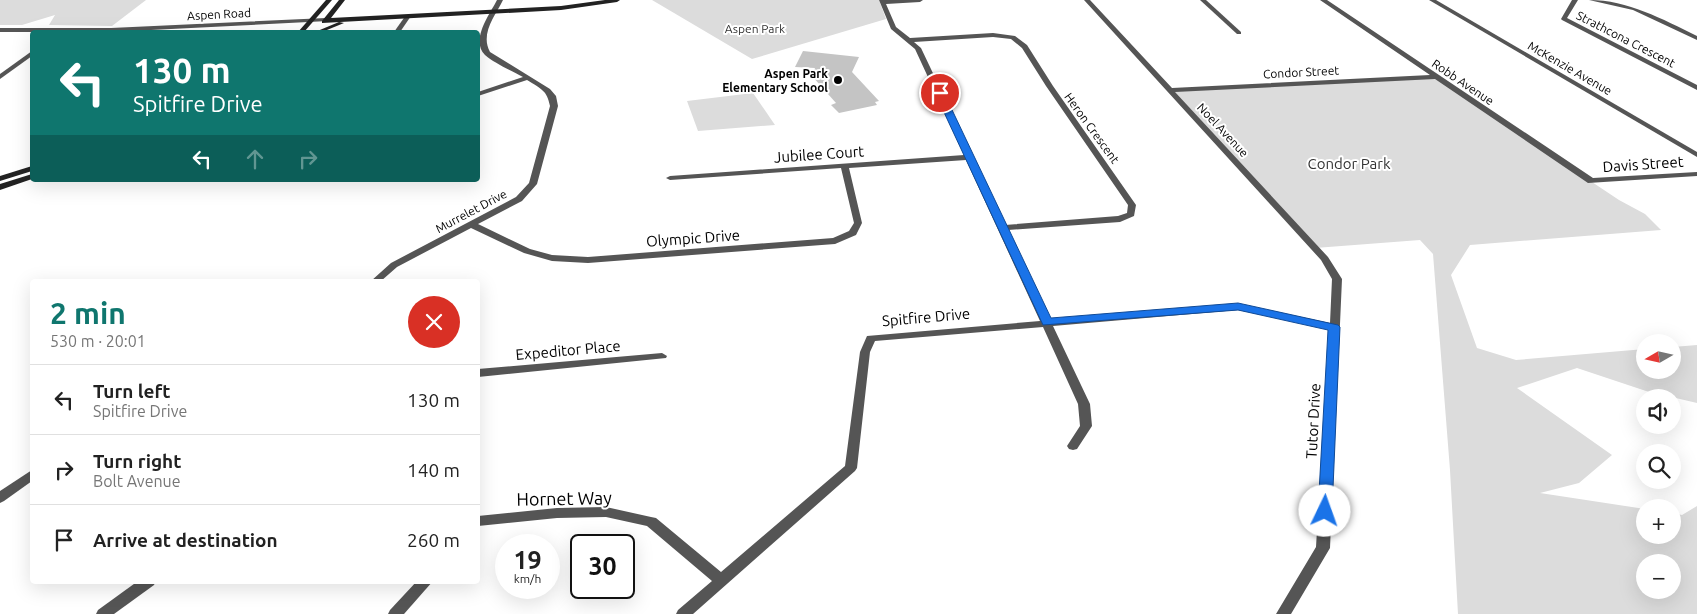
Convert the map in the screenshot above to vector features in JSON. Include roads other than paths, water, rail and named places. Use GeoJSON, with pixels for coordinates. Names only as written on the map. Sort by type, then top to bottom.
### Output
{"type":"FeatureCollection","features":[{"type":"Feature","properties":{"kind":"street"},"geometry":{"type":"LineString","coordinates":[[303,30],[329,0]]}},
{"type":"Feature","properties":{"kind":"street"},"geometry":{"type":"LineString","coordinates":[[318,30],[342,0]]}},
{"type":"Feature","properties":{"kind":"street","name":"Murrelet Drive"},"geometry":{"type":"LineString","coordinates":[[378,279],[394,265],[519,199],[533,184],[554,106],[548,90],[487,53],[482,46],[482,36],[500,0]]}},
{"type":"Feature","properties":{"kind":"street","name":"Aspen Road"},"geometry":{"type":"LineString","coordinates":[[85,30],[494,12],[561,8],[617,0]]}},
{"type":"Feature","properties":{"kind":"street"},"geometry":{"type":"LineString","coordinates":[[920,0],[882,1],[893,28],[918,48],[1084,404],[1086,426],[1073,446]]}},
{"type":"Feature","properties":{"kind":"street","name":"Noel Avenue"},"geometry":{"type":"LineString","coordinates":[[1087,0],[1325,259],[1337,279]]}},
{"type":"Feature","properties":{"kind":"street"},"geometry":{"type":"LineString","coordinates":[[1203,0],[1239,33]]}},
{"type":"Feature","properties":{"kind":"street","name":"Robb Avenue"},"geometry":{"type":"LineString","coordinates":[[1323,0],[1434,77],[1591,181]]}},
{"type":"Feature","properties":{"kind":"street","name":"McKenzie Avenue"},"geometry":{"type":"LineString","coordinates":[[1432,0],[1697,155]]}},
{"type":"Feature","properties":{"kind":"street","name":"Strathcona Crescent"},"geometry":{"type":"LineString","coordinates":[[1575,0],[1564,19],[1697,88]]}},
{"type":"Feature","properties":{"kind":"street"},"geometry":{"type":"LineString","coordinates":[[1592,0],[1635,9],[1697,38]]}},
{"type":"Feature","properties":{"kind":"street"},"geometry":{"type":"LineString","coordinates":[[398,30],[408,16]]}},
{"type":"Feature","properties":{"kind":"street"},"geometry":{"type":"LineString","coordinates":[[321,30],[334,25],[367,18]]}},
{"type":"Feature","properties":{"kind":"street","name":"Aspen Road"},"geometry":{"type":"LineString","coordinates":[[0,30],[30,30]]}},
{"type":"Feature","properties":{"kind":"street","name":"Heron Crescent"},"geometry":{"type":"LineString","coordinates":[[909,40],[996,35],[1012,36],[1020,41],[1051,92],[1096,151],[1132,205],[1131,214],[1120,219],[1003,228]]}},
{"type":"Feature","properties":{"kind":"street"},"geometry":{"type":"LineString","coordinates":[[0,77],[30,54]]}},
{"type":"Feature","properties":{"kind":"street"},"geometry":{"type":"LineString","coordinates":[[0,67],[14,66]]}},
{"type":"Feature","properties":{"kind":"street","name":"Condor Street"},"geometry":{"type":"LineString","coordinates":[[1169,90],[1434,77]]}},
{"type":"Feature","properties":{"kind":"street"},"geometry":{"type":"LineString","coordinates":[[480,93],[528,78]]}},
{"type":"Feature","properties":{"kind":"street","name":"Jubilee Court"},"geometry":{"type":"LineString","coordinates":[[670,178],[970,157]]}},
{"type":"Feature","properties":{"kind":"street","name":"Olympic Drive"},"geometry":{"type":"LineString","coordinates":[[472,225],[527,251],[552,258],[588,260],[835,241],[853,233],[858,223],[844,166]]}},
{"type":"Feature","properties":{"kind":"street"},"geometry":{"type":"LineString","coordinates":[[0,179],[30,169]]}},
{"type":"Feature","properties":{"kind":"street","name":"Davis Street"},"geometry":{"type":"LineString","coordinates":[[1591,181],[1697,174]]}},
{"type":"Feature","properties":{"kind":"street"},"geometry":{"type":"LineString","coordinates":[[0,187],[30,177]]}},
{"type":"Feature","properties":{"kind":"street","name":"Tutor Drive"},"geometry":{"type":"LineString","coordinates":[[1283,614],[1323,548],[1337,279]]}},
{"type":"Feature","properties":{"kind":"street","name":"Spitfire Drive"},"geometry":{"type":"LineString","coordinates":[[683,614],[851,468],[865,352],[871,338],[1238,307],[1334,327]]}},
{"type":"Feature","properties":{"kind":"street","name":"Expeditor Place"},"geometry":{"type":"LineString","coordinates":[[480,373],[662,356]]}},
{"type":"Feature","properties":{"kind":"street"},"geometry":{"type":"LineString","coordinates":[[0,498],[30,476]]}},
{"type":"Feature","properties":{"kind":"street","name":"Hornet Way"},"geometry":{"type":"LineString","coordinates":[[480,522],[557,513],[606,512],[650,522],[721,580]]}},
{"type":"Feature","properties":{"kind":"street"},"geometry":{"type":"LineString","coordinates":[[103,614],[145,584]]}},
{"type":"Feature","properties":{"kind":"street"},"geometry":{"type":"LineString","coordinates":[[395,614],[423,584]]}},
{"type":"Feature","properties":{"kind":"place","name":"Aspen Park Elementary School"},"geometry":{"type":"Point","coordinates":[838,80]}},
{"type":"Feature","properties":{"kind":"park label","name":"Aspen Park"},"geometry":{"type":"Point","coordinates":[755,28]}},
{"type":"Feature","properties":{"kind":"park label","name":"Condor Park"},"geometry":{"type":"Point","coordinates":[1349,163]}}]}
